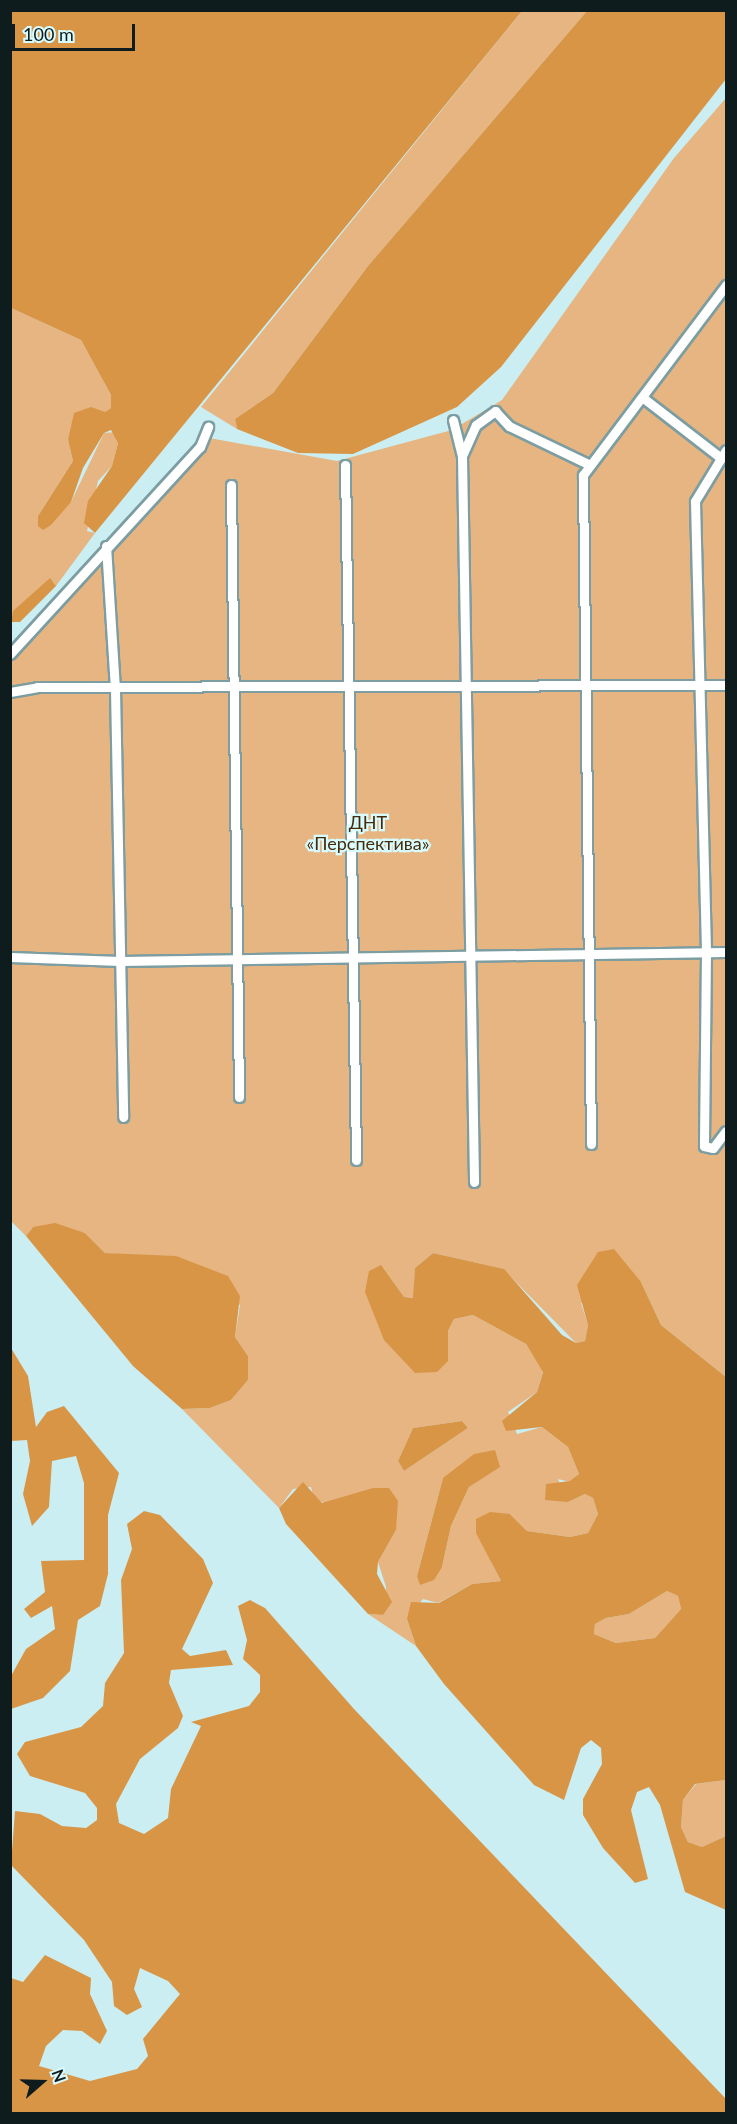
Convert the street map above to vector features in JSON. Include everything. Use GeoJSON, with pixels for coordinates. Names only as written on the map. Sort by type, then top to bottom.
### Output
{"type":"FeatureCollection","features":[{"type":"Feature","properties":{"kind":"street"},"geometry":{"type":"LineString","coordinates":[[591,1144],[582,687],[583,475],[588,464],[642,397],[726,285]]}},
{"type":"Feature","properties":{"kind":"street"},"geometry":{"type":"LineString","coordinates":[[642,397],[724,454],[695,501],[706,952],[704,1146],[713,1148],[726,1131]]}},
{"type":"Feature","properties":{"kind":"street"},"geometry":{"type":"LineString","coordinates":[[462,456],[476,424],[495,411],[509,426],[588,464]]}},
{"type":"Feature","properties":{"kind":"street"},"geometry":{"type":"LineString","coordinates":[[453,420],[462,456],[468,954],[474,1182]]}},
{"type":"Feature","properties":{"kind":"street"},"geometry":{"type":"LineString","coordinates":[[10,654],[106,546],[200,447],[208,427]]}},
{"type":"Feature","properties":{"kind":"street"},"geometry":{"type":"LineString","coordinates":[[345,465],[355,955],[356,1160]]}},
{"type":"Feature","properties":{"kind":"street"},"geometry":{"type":"LineString","coordinates":[[231,485],[238,1097]]}},
{"type":"Feature","properties":{"kind":"street"},"geometry":{"type":"LineString","coordinates":[[106,546],[115,689],[123,1117]]}},
{"type":"Feature","properties":{"kind":"street"},"geometry":{"type":"LineString","coordinates":[[10,692],[115,689],[726,685]]}},
{"type":"Feature","properties":{"kind":"street"},"geometry":{"type":"LineString","coordinates":[[10,957],[120,961],[237,956],[726,952]]}},
{"type":"Feature","properties":{"kind":"green space"},"geometry":{"type":"Polygon","coordinates":[[[522,11],[587,11],[368,266],[273,393],[235,419],[237,429],[201,407],[522,11]]]}},
{"type":"Feature","properties":{"kind":"green space","name":"ДНТ «Перспектива»"},"geometry":{"type":"Polygon","coordinates":[[[726,98],[726,1377],[661,1325],[641,1282],[581,1303],[588,1325],[585,1341],[576,1343],[503,1269],[433,1253],[415,1268],[414,1298],[404,1297],[382,1266],[448,1361],[448,1331],[454,1319],[473,1315],[526,1344],[543,1371],[537,1392],[508,1412],[517,1434],[542,1427],[568,1447],[579,1474],[570,1482],[558,1479],[568,1502],[585,1494],[593,1498],[598,1514],[588,1533],[570,1537],[527,1531],[510,1514],[491,1562],[501,1581],[472,1584],[438,1603],[423,1599],[407,1619],[416,1646],[368,1614],[383,1615],[386,1587],[378,1562],[396,1530],[314,1499],[311,1487],[293,1489],[279,1508],[182,1409],[210,1408],[231,1400],[248,1380],[248,1356],[235,1337],[240,1305],[130,1255],[105,1253],[85,1233],[33,1227],[26,1236],[11,1221],[11,647],[123,521],[209,438],[337,461],[452,430],[502,400],[674,158],[726,98]],[[462,1421],[413,1428],[398,1461],[404,1471],[468,1428],[462,1421]],[[492,1470],[443,1478],[417,1576],[442,1567],[451,1526],[469,1487],[492,1470]]]}},
{"type":"Feature","properties":{"kind":"green space"},"geometry":{"type":"Polygon","coordinates":[[[11,308],[81,340],[111,395],[111,408],[68,440],[73,461],[38,516],[71,502],[104,433],[117,432],[118,443],[112,466],[98,481],[87,531],[95,533],[56,586],[50,579],[11,620],[11,308]]]}},
{"type":"Feature","properties":{"kind":"green space"},"geometry":{"type":"Polygon","coordinates":[[[667,1591],[678,1596],[681,1609],[655,1638],[616,1643],[594,1634],[595,1624],[606,1618],[629,1614],[667,1591]]]}},
{"type":"Feature","properties":{"kind":"green space"},"geometry":{"type":"Polygon","coordinates":[[[726,1780],[726,1836],[702,1847],[688,1842],[681,1827],[683,1800],[696,1784],[726,1780]]]}},
{"type":"Feature","properties":{"kind":"shaded area"},"geometry":{"type":"Polygon","coordinates":[[[11,10],[522,11],[95,533],[84,523],[88,501],[112,466],[118,443],[111,430],[104,433],[83,468],[71,502],[51,525],[43,530],[38,526],[38,516],[73,461],[68,440],[74,413],[91,407],[105,412],[111,408],[111,395],[81,340],[11,308],[11,10]]]}},
{"type":"Feature","properties":{"kind":"shaded area"},"geometry":{"type":"Polygon","coordinates":[[[587,11],[726,11],[726,79],[501,367],[457,407],[353,454],[298,453],[237,429],[235,419],[273,393],[368,266],[587,11]]]}},
{"type":"Feature","properties":{"kind":"shaded area"},"geometry":{"type":"Polygon","coordinates":[[[50,578],[56,586],[20,622],[11,622],[13,611],[50,578]]]}},
{"type":"Feature","properties":{"kind":"shaded area"},"geometry":{"type":"Polygon","coordinates":[[[55,1223],[85,1233],[105,1253],[176,1256],[228,1276],[240,1296],[235,1337],[248,1356],[248,1380],[231,1400],[210,1408],[182,1409],[133,1366],[26,1236],[33,1227],[55,1223]]]}},
{"type":"Feature","properties":{"kind":"shaded area"},"geometry":{"type":"Polygon","coordinates":[[[614,1249],[641,1282],[661,1325],[726,1377],[726,1780],[695,1784],[683,1800],[681,1827],[688,1842],[702,1847],[726,1836],[726,1910],[685,1892],[660,1805],[649,1787],[637,1792],[631,1810],[648,1879],[635,1883],[603,1848],[583,1815],[583,1799],[602,1764],[601,1748],[591,1740],[581,1748],[564,1800],[534,1785],[444,1684],[416,1646],[407,1619],[411,1602],[439,1603],[472,1584],[501,1581],[476,1533],[476,1519],[490,1512],[510,1514],[527,1531],[570,1537],[588,1533],[598,1514],[593,1498],[585,1494],[568,1502],[545,1500],[546,1484],[570,1481],[579,1474],[568,1447],[542,1427],[506,1431],[502,1421],[537,1392],[543,1372],[526,1344],[473,1315],[454,1319],[448,1331],[448,1361],[437,1372],[415,1373],[384,1340],[365,1292],[369,1271],[381,1265],[404,1297],[413,1298],[415,1268],[433,1253],[504,1269],[562,1335],[576,1343],[585,1341],[588,1325],[577,1285],[598,1252],[614,1249]],[[667,1591],[629,1614],[606,1618],[595,1624],[594,1634],[616,1643],[655,1638],[681,1609],[678,1596],[667,1591]]]}},
{"type":"Feature","properties":{"kind":"shaded area"},"geometry":{"type":"Polygon","coordinates":[[[11,1348],[28,1376],[36,1427],[47,1412],[64,1406],[119,1473],[108,1515],[108,1574],[100,1606],[78,1620],[70,1671],[43,1698],[11,1709],[11,1676],[26,1649],[55,1629],[52,1606],[31,1618],[24,1609],[45,1592],[41,1561],[84,1560],[84,1483],[76,1456],[52,1461],[49,1507],[32,1526],[23,1494],[30,1461],[27,1440],[11,1441],[11,1348]]]}},
{"type":"Feature","properties":{"kind":"shaded area"},"geometry":{"type":"Polygon","coordinates":[[[462,1421],[468,1428],[404,1471],[398,1461],[413,1428],[462,1421]]]}},
{"type":"Feature","properties":{"kind":"shaded area"},"geometry":{"type":"Polygon","coordinates":[[[495,1450],[500,1467],[469,1487],[451,1526],[442,1567],[434,1580],[420,1585],[417,1576],[443,1478],[474,1454],[495,1450]]]}},
{"type":"Feature","properties":{"kind":"shaded area"},"geometry":{"type":"Polygon","coordinates":[[[303,1482],[322,1503],[373,1488],[389,1488],[398,1501],[396,1530],[378,1562],[377,1574],[392,1602],[383,1615],[368,1614],[286,1524],[279,1508],[303,1482]]]}},
{"type":"Feature","properties":{"kind":"shaded area"},"geometry":{"type":"Polygon","coordinates":[[[144,1511],[160,1515],[203,1559],[213,1583],[182,1649],[190,1656],[226,1650],[233,1665],[171,1670],[169,1683],[183,1716],[178,1728],[140,1759],[116,1804],[119,1823],[144,1834],[168,1818],[171,1789],[201,1726],[191,1722],[249,1706],[260,1692],[260,1675],[243,1659],[247,1640],[238,1606],[250,1600],[265,1608],[354,1709],[726,2099],[726,2113],[11,2113],[11,1978],[23,1982],[45,1955],[91,1978],[90,1994],[107,2031],[100,2044],[82,2031],[63,2030],[46,2046],[39,2066],[90,2081],[137,2069],[148,2056],[143,2039],[180,1994],[168,1981],[140,1968],[134,1989],[142,2007],[127,2015],[114,2006],[112,1982],[84,1940],[11,1865],[15,1811],[40,1814],[62,1826],[86,1828],[97,1820],[97,1808],[85,1793],[30,1776],[17,1754],[25,1742],[81,1727],[103,1706],[105,1683],[124,1653],[121,1580],[132,1549],[127,1524],[144,1511]]]}}]}
